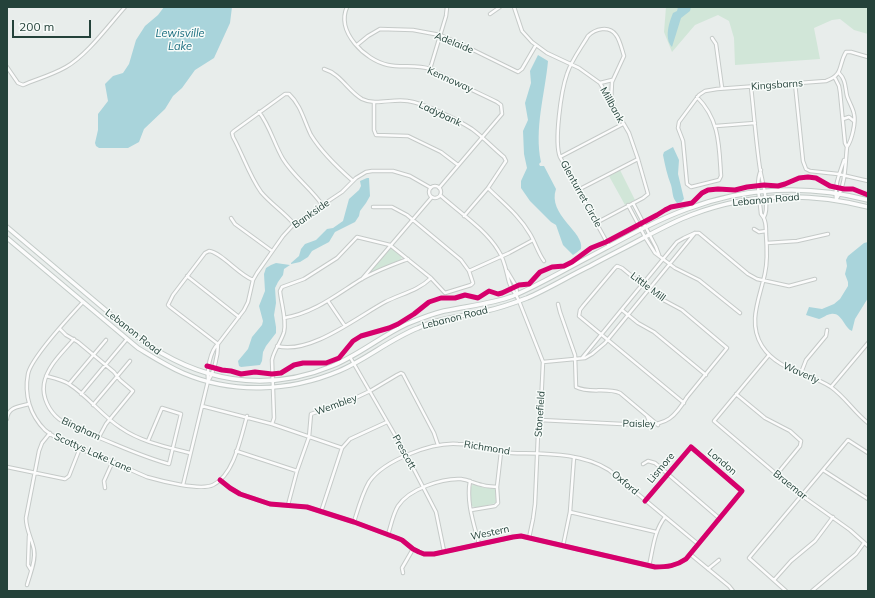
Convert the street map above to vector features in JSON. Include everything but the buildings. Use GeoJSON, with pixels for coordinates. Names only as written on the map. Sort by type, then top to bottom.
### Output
{"type":"FeatureCollection","features":[{"type":"Feature","properties":{"kind":"main road","name":"Lebanon Road"},"geometry":{"type":"LineString","coordinates":[[7,227],[140,339],[162,354],[207,374],[248,380],[272,380],[310,374],[332,366],[350,357],[387,334],[421,318],[441,312],[494,302],[516,294],[557,275],[673,214],[702,204],[733,195],[759,191],[799,189],[835,192],[868,200]]}},
{"type":"Feature","properties":{"kind":"main road","name":"Lebanon Road"},"geometry":{"type":"LineString","coordinates":[[7,238],[138,348],[160,362],[183,373],[208,381],[235,387],[272,387],[291,386],[315,380],[354,364],[398,337],[436,321],[487,311],[529,297],[649,234],[689,215],[708,209],[744,200],[800,196],[836,200],[868,207]]}},
{"type":"Feature","properties":{"kind":"main road"},"geometry":{"type":"LineString","coordinates":[[83,302],[88,296]]}},
{"type":"Feature","properties":{"kind":"street"},"geometry":{"type":"LineString","coordinates":[[7,67],[8,72],[18,83],[23,85],[67,67],[85,52],[124,7]]}},
{"type":"Feature","properties":{"kind":"street","name":"Kennoway"},"geometry":{"type":"LineString","coordinates":[[347,7],[345,25],[351,38],[366,55],[380,64],[430,69],[501,105],[502,114],[482,138]]}},
{"type":"Feature","properties":{"kind":"street"},"geometry":{"type":"LineString","coordinates":[[430,69],[446,16],[447,7]]}},
{"type":"Feature","properties":{"kind":"street"},"geometry":{"type":"LineString","coordinates":[[490,14],[500,7]]}},
{"type":"Feature","properties":{"kind":"street","name":"Millbank"},"geometry":{"type":"LineString","coordinates":[[514,7],[515,14],[522,31],[536,45],[547,53],[572,64],[592,76],[600,83],[629,133],[648,194],[633,203]]}},
{"type":"Feature","properties":{"kind":"street","name":"Adelaide"},"geometry":{"type":"LineString","coordinates":[[357,45],[380,29],[413,30],[440,35],[518,72],[522,69],[536,45]]}},
{"type":"Feature","properties":{"kind":"street","name":"Glenturret Circle"},"geometry":{"type":"LineString","coordinates":[[609,247],[560,157],[557,146],[559,114],[567,73],[592,32],[602,29],[609,30],[617,36],[624,56],[623,61],[612,80],[611,102]]}},
{"type":"Feature","properties":{"kind":"street"},"geometry":{"type":"LineString","coordinates":[[712,38],[716,44],[722,88]]}},
{"type":"Feature","properties":{"kind":"street"},"geometry":{"type":"LineString","coordinates":[[847,147],[845,143],[839,86],[834,78],[839,73],[842,58],[846,52],[868,57]]}},
{"type":"Feature","properties":{"kind":"street","name":"Ladybank"},"geometry":{"type":"LineString","coordinates":[[324,70],[336,74],[363,99],[374,102],[406,100],[418,103],[465,126],[482,138],[506,160],[488,188]]}},
{"type":"Feature","properties":{"kind":"street"},"geometry":{"type":"LineString","coordinates":[[836,200],[841,194],[847,147],[854,121],[854,115],[846,93],[844,78],[839,73]]}},
{"type":"Feature","properties":{"kind":"street","name":"Kingsbarns"},"geometry":{"type":"LineString","coordinates":[[697,97],[705,91],[722,88],[826,81],[834,78]]}},
{"type":"Feature","properties":{"kind":"street"},"geometry":{"type":"LineString","coordinates":[[600,83],[612,80]]}},
{"type":"Feature","properties":{"kind":"street"},"geometry":{"type":"LineString","coordinates":[[795,83],[803,161],[806,169],[810,171],[838,174],[868,181]]}},
{"type":"Feature","properties":{"kind":"street"},"geometry":{"type":"LineString","coordinates":[[751,87],[761,170]]}},
{"type":"Feature","properties":{"kind":"street"},"geometry":{"type":"LineString","coordinates":[[294,224],[269,200],[256,184],[232,133],[282,95],[287,93],[291,95],[300,108],[311,135],[325,155],[353,181]]}},
{"type":"Feature","properties":{"kind":"street"},"geometry":{"type":"LineString","coordinates":[[840,94],[846,93]]}},
{"type":"Feature","properties":{"kind":"street"},"geometry":{"type":"LineString","coordinates":[[697,97],[710,112],[716,126],[721,175],[720,179],[692,187],[689,186],[687,184],[682,139],[678,128],[680,120],[697,97]]}},
{"type":"Feature","properties":{"kind":"street"},"geometry":{"type":"LineString","coordinates":[[374,102],[374,130],[376,135],[408,136],[446,155],[458,165]]}},
{"type":"Feature","properties":{"kind":"street"},"geometry":{"type":"LineString","coordinates":[[259,112],[268,125],[282,158],[323,206]]}},
{"type":"Feature","properties":{"kind":"street"},"geometry":{"type":"LineString","coordinates":[[843,120],[849,117],[854,121]]}},
{"type":"Feature","properties":{"kind":"street"},"geometry":{"type":"LineString","coordinates":[[716,126],[755,123]]}},
{"type":"Feature","properties":{"kind":"street"},"geometry":{"type":"LineString","coordinates":[[560,157],[623,124]]}},
{"type":"Feature","properties":{"kind":"street"},"geometry":{"type":"LineString","coordinates":[[439,188],[482,138]]}},
{"type":"Feature","properties":{"kind":"street"},"geometry":{"type":"LineString","coordinates":[[836,200],[835,192],[838,174],[846,156]]}},
{"type":"Feature","properties":{"kind":"street"},"geometry":{"type":"LineString","coordinates":[[578,190],[638,159]]}},
{"type":"Feature","properties":{"kind":"street","name":"Waverly"},"geometry":{"type":"LineString","coordinates":[[761,170],[765,191],[766,213],[764,217]]}},
{"type":"Feature","properties":{"kind":"street","name":"Waverly"},"geometry":{"type":"LineString","coordinates":[[761,170],[758,176],[759,191],[766,231],[767,258],[755,311],[754,323],[760,343],[770,355],[786,367],[816,379],[831,387],[847,400],[868,423]]}},
{"type":"Feature","properties":{"kind":"street","name":"Bankside"},"geometry":{"type":"LineString","coordinates":[[208,381],[207,374],[214,348],[239,317],[248,302],[253,280],[272,251],[294,224],[323,206],[342,192],[359,175],[366,172],[393,171],[410,176],[430,188]]}},
{"type":"Feature","properties":{"kind":"street"},"geometry":{"type":"LineString","coordinates":[[837,182],[843,182]]}},
{"type":"Feature","properties":{"kind":"street"},"geometry":{"type":"LineString","coordinates":[[432,197],[429,193],[430,188],[435,186],[439,188]]}},
{"type":"Feature","properties":{"kind":"street"},"geometry":{"type":"LineString","coordinates":[[439,188],[441,191],[440,195],[488,236],[494,244],[502,256],[511,288],[516,294]]}},
{"type":"Feature","properties":{"kind":"street"},"geometry":{"type":"LineString","coordinates":[[464,216],[488,188],[516,214],[528,231],[544,261]]}},
{"type":"Feature","properties":{"kind":"street"},"geometry":{"type":"LineString","coordinates":[[432,197],[437,198],[440,195]]}},
{"type":"Feature","properties":{"kind":"street"},"geometry":{"type":"LineString","coordinates":[[362,279],[390,244],[432,197]]}},
{"type":"Feature","properties":{"kind":"street"},"geometry":{"type":"LineString","coordinates":[[596,223],[633,203],[659,255]]}},
{"type":"Feature","properties":{"kind":"street"},"geometry":{"type":"LineString","coordinates":[[628,205],[652,249],[670,264],[699,280],[740,313]]}},
{"type":"Feature","properties":{"kind":"street"},"geometry":{"type":"LineString","coordinates":[[272,424],[274,418],[272,360],[284,333],[284,318],[280,291],[282,287],[304,279],[337,258],[357,237],[390,244],[431,278],[443,292],[447,293],[473,283],[473,279],[469,271],[455,254],[413,219],[392,207],[373,207]]}},
{"type":"Feature","properties":{"kind":"street"},"geometry":{"type":"LineString","coordinates":[[231,218],[235,224],[272,251]]}},
{"type":"Feature","properties":{"kind":"street"},"geometry":{"type":"LineString","coordinates":[[754,229],[759,232],[766,231]]}},
{"type":"Feature","properties":{"kind":"street"},"geometry":{"type":"LineString","coordinates":[[543,362],[585,358],[592,354],[607,340],[695,233]]}},
{"type":"Feature","properties":{"kind":"street"},"geometry":{"type":"LineString","coordinates":[[582,358],[677,242],[695,233],[699,233],[748,274],[755,278],[789,286],[815,279]]}},
{"type":"Feature","properties":{"kind":"street"},"geometry":{"type":"LineString","coordinates":[[767,243],[793,241],[828,234]]}},
{"type":"Feature","properties":{"kind":"street"},"geometry":{"type":"LineString","coordinates":[[469,271],[533,240]]}},
{"type":"Feature","properties":{"kind":"street"},"geometry":{"type":"LineString","coordinates":[[218,344],[173,310],[168,305],[169,301],[205,253],[209,251],[215,253],[243,275],[253,280]]}},
{"type":"Feature","properties":{"kind":"street"},"geometry":{"type":"LineString","coordinates":[[284,318],[312,310],[362,279],[408,259]]}},
{"type":"Feature","properties":{"kind":"street","name":"Little Mill"},"geometry":{"type":"LineString","coordinates":[[601,334],[579,316],[580,310],[617,266],[622,268],[660,298],[682,310],[727,348]]}},
{"type":"Feature","properties":{"kind":"street"},"geometry":{"type":"LineString","coordinates":[[507,271],[510,273],[516,286],[516,294]]}},
{"type":"Feature","properties":{"kind":"street"},"geometry":{"type":"LineString","coordinates":[[187,276],[239,317]]}},
{"type":"Feature","properties":{"kind":"street"},"geometry":{"type":"LineString","coordinates":[[277,346],[288,348],[321,338],[386,302],[421,286],[431,278]]}},
{"type":"Feature","properties":{"kind":"street","name":"Stonefield"},"geometry":{"type":"LineString","coordinates":[[516,294],[543,362],[533,519],[529,538]]}},
{"type":"Feature","properties":{"kind":"street"},"geometry":{"type":"LineString","coordinates":[[328,301],[345,326]]}},
{"type":"Feature","properties":{"kind":"street","name":"Scottys Lake Lane"},"geometry":{"type":"LineString","coordinates":[[83,302],[36,358],[30,368],[27,384],[29,404],[37,419],[50,433],[80,448],[148,477],[201,488],[212,486],[220,480]]}},
{"type":"Feature","properties":{"kind":"street"},"geometry":{"type":"LineString","coordinates":[[558,304],[562,320],[573,348],[575,359],[575,386],[577,388],[614,391],[624,396],[658,424]]}},
{"type":"Feature","properties":{"kind":"street"},"geometry":{"type":"LineString","coordinates":[[622,310],[638,323],[654,332],[706,375]]}},
{"type":"Feature","properties":{"kind":"street"},"geometry":{"type":"LineString","coordinates":[[60,329],[94,355],[133,391],[110,420],[99,437]]}},
{"type":"Feature","properties":{"kind":"street"},"geometry":{"type":"LineString","coordinates":[[800,373],[806,360],[826,336],[827,330]]}},
{"type":"Feature","properties":{"kind":"street"},"geometry":{"type":"LineString","coordinates":[[601,334],[684,403]]}},
{"type":"Feature","properties":{"kind":"street","name":"Bingham"},"geometry":{"type":"LineString","coordinates":[[74,339],[50,368],[46,376],[44,391],[45,400],[54,414],[64,422],[148,458],[169,464],[173,448]]}},
{"type":"Feature","properties":{"kind":"street"},"geometry":{"type":"LineString","coordinates":[[81,394],[128,339]]}},
{"type":"Feature","properties":{"kind":"street"},"geometry":{"type":"LineString","coordinates":[[69,384],[106,340]]}},
{"type":"Feature","properties":{"kind":"street"},"geometry":{"type":"LineString","coordinates":[[831,387],[868,343]]}},
{"type":"Feature","properties":{"kind":"street","name":"Bankside"},"geometry":{"type":"LineString","coordinates":[[183,485],[208,381],[212,375],[218,344]]}},
{"type":"Feature","properties":{"kind":"street","name":"Paisley"},"geometry":{"type":"LineString","coordinates":[[540,420],[647,425],[658,424],[669,420],[727,348]]}},
{"type":"Feature","properties":{"kind":"street"},"geometry":{"type":"LineString","coordinates":[[770,355],[736,394],[761,415],[784,427],[800,440],[802,444],[777,474]]}},
{"type":"Feature","properties":{"kind":"street","name":"Prescott"},"geometry":{"type":"LineString","coordinates":[[350,357],[407,456],[436,512],[444,552]]}},
{"type":"Feature","properties":{"kind":"street"},"geometry":{"type":"LineString","coordinates":[[93,405],[130,361]]}},
{"type":"Feature","properties":{"kind":"street","name":"Wembley"},"geometry":{"type":"LineString","coordinates":[[288,505],[297,471],[309,437],[310,414],[344,403],[370,391],[401,373],[434,433],[438,445]]}},
{"type":"Feature","properties":{"kind":"street"},"geometry":{"type":"LineString","coordinates":[[46,376],[69,384],[110,420],[125,431],[148,441],[190,454]]}},
{"type":"Feature","properties":{"kind":"street","name":"Braemar"},"geometry":{"type":"LineString","coordinates":[[736,394],[714,421],[801,495],[833,516],[868,546]]}},
{"type":"Feature","properties":{"kind":"street"},"geometry":{"type":"LineString","coordinates":[[7,419],[10,411],[29,404]]}},
{"type":"Feature","properties":{"kind":"street"},"geometry":{"type":"LineString","coordinates":[[202,406],[247,416],[342,448]]}},
{"type":"Feature","properties":{"kind":"street"},"geometry":{"type":"LineString","coordinates":[[148,441],[162,408],[181,414],[173,448]]}},
{"type":"Feature","properties":{"kind":"street"},"geometry":{"type":"LineString","coordinates":[[647,415],[649,421],[647,425]]}},
{"type":"Feature","properties":{"kind":"street"},"geometry":{"type":"LineString","coordinates":[[220,480],[228,470],[236,451],[247,416]]}},
{"type":"Feature","properties":{"kind":"street"},"geometry":{"type":"LineString","coordinates":[[321,512],[342,448],[350,439],[387,422]]}},
{"type":"Feature","properties":{"kind":"street"},"geometry":{"type":"LineString","coordinates":[[27,585],[34,553],[27,529],[26,518],[40,447],[50,433]]}},
{"type":"Feature","properties":{"kind":"street"},"geometry":{"type":"LineString","coordinates":[[786,591],[749,558],[848,440],[868,453]]}},
{"type":"Feature","properties":{"kind":"street","name":"Richmond"},"geometry":{"type":"LineString","coordinates":[[354,522],[367,487],[373,478],[380,471],[407,456],[428,447],[450,444],[468,445],[501,452],[538,454]]}},
{"type":"Feature","properties":{"kind":"street","name":"Lismore"},"geometry":{"type":"LineString","coordinates":[[645,501],[691,447]]}},
{"type":"Feature","properties":{"kind":"street","name":"London"},"geometry":{"type":"LineString","coordinates":[[691,447],[742,491]]}},
{"type":"Feature","properties":{"kind":"street"},"geometry":{"type":"LineString","coordinates":[[7,467],[65,479],[69,476],[80,448]]}},
{"type":"Feature","properties":{"kind":"street"},"geometry":{"type":"LineString","coordinates":[[236,451],[297,471]]}},
{"type":"Feature","properties":{"kind":"street"},"geometry":{"type":"LineString","coordinates":[[470,510],[497,505],[499,500],[497,487],[501,452]]}},
{"type":"Feature","properties":{"kind":"street","name":"Oxford"},"geometry":{"type":"LineString","coordinates":[[538,454],[588,459],[600,464],[698,544]]}},
{"type":"Feature","properties":{"kind":"street"},"geometry":{"type":"LineString","coordinates":[[563,546],[570,512],[574,457]]}},
{"type":"Feature","properties":{"kind":"street"},"geometry":{"type":"LineString","coordinates":[[643,464],[651,461],[655,463],[719,518]]}},
{"type":"Feature","properties":{"kind":"street"},"geometry":{"type":"LineString","coordinates":[[105,488],[104,481],[113,462]]}},
{"type":"Feature","properties":{"kind":"street"},"geometry":{"type":"LineString","coordinates":[[823,470],[868,499]]}},
{"type":"Feature","properties":{"kind":"street"},"geometry":{"type":"LineString","coordinates":[[388,535],[394,513],[399,504],[406,497],[441,480],[457,479],[497,487]]}},
{"type":"Feature","properties":{"kind":"street","name":"Western"},"geometry":{"type":"LineString","coordinates":[[220,480],[240,494],[264,502],[308,507],[402,540],[412,549],[430,554],[513,537],[529,538],[649,566],[664,567],[679,563],[690,554],[742,491]]}},
{"type":"Feature","properties":{"kind":"street"},"geometry":{"type":"LineString","coordinates":[[470,481],[468,499],[479,544]]}},
{"type":"Feature","properties":{"kind":"street"},"geometry":{"type":"LineString","coordinates":[[570,512],[656,532]]}},
{"type":"Feature","properties":{"kind":"street"},"geometry":{"type":"LineString","coordinates":[[774,580],[791,560],[815,541],[833,516]]}},
{"type":"Feature","properties":{"kind":"street"},"geometry":{"type":"LineString","coordinates":[[649,566],[656,532],[660,523],[665,517]]}},
{"type":"Feature","properties":{"kind":"street"},"geometry":{"type":"LineString","coordinates":[[29,536],[28,565],[31,570]]}},
{"type":"Feature","properties":{"kind":"street"},"geometry":{"type":"LineString","coordinates":[[812,591],[856,554],[864,543]]}},
{"type":"Feature","properties":{"kind":"street"},"geometry":{"type":"LineString","coordinates":[[402,573],[402,568],[412,549]]}},
{"type":"Feature","properties":{"kind":"street"},"geometry":{"type":"LineString","coordinates":[[690,554],[733,591]]}},
{"type":"Feature","properties":{"kind":"street"},"geometry":{"type":"LineString","coordinates":[[708,569],[719,560]]}},
{"type":"Feature","properties":{"kind":"green space"},"geometry":{"type":"Polygon","coordinates":[[[666,7],[868,7],[868,34],[854,30],[840,19],[832,20],[814,28],[820,59],[735,65],[734,38],[729,21],[718,15],[695,25],[672,52],[664,32],[666,7]]]}},
{"type":"Feature","properties":{"kind":"green space"},"geometry":{"type":"Polygon","coordinates":[[[620,170],[635,200],[625,205],[609,176],[620,170]]]}},
{"type":"Feature","properties":{"kind":"green space"},"geometry":{"type":"Polygon","coordinates":[[[391,248],[402,256],[401,260],[367,274],[391,248]]]}},
{"type":"Feature","properties":{"kind":"green space"},"geometry":{"type":"Polygon","coordinates":[[[473,484],[495,489],[496,503],[476,508],[472,506],[470,492],[473,484]]]}},
{"type":"Feature","properties":{"kind":"water","name":"Lewisville Lake"},"geometry":{"type":"Polygon","coordinates":[[[164,7],[232,7],[230,23],[214,58],[195,70],[182,88],[173,96],[165,109],[144,129],[139,142],[128,148],[99,148],[95,143],[98,130],[98,114],[108,101],[105,84],[113,76],[123,73],[129,64],[136,40],[145,26],[158,15],[164,7]]]}},
{"type":"Feature","properties":{"kind":"water"},"geometry":{"type":"Polygon","coordinates":[[[678,7],[691,7],[690,11],[681,18],[672,47],[668,39],[668,30],[673,13],[677,11],[678,7]]]}},
{"type":"Feature","properties":{"kind":"water"},"geometry":{"type":"Polygon","coordinates":[[[538,55],[548,61],[539,124],[539,150],[541,162],[539,164],[540,166],[544,166],[556,189],[555,198],[561,215],[578,236],[581,243],[581,249],[573,255],[563,245],[556,225],[530,201],[521,188],[521,181],[527,168],[524,154],[523,131],[528,120],[525,103],[531,83],[530,71],[538,55]]]}},
{"type":"Feature","properties":{"kind":"water"},"geometry":{"type":"Polygon","coordinates":[[[673,147],[679,160],[678,174],[684,199],[677,203],[673,197],[663,155],[664,152],[673,147]]]}},
{"type":"Feature","properties":{"kind":"water"},"geometry":{"type":"Polygon","coordinates":[[[369,178],[370,196],[355,222],[335,232],[329,242],[312,251],[308,257],[300,262],[291,264],[299,256],[301,249],[305,244],[316,240],[327,229],[333,228],[343,221],[349,199],[359,190],[361,186],[360,181],[369,178]]]}},
{"type":"Feature","properties":{"kind":"water"},"geometry":{"type":"Polygon","coordinates":[[[868,242],[868,298],[855,319],[852,331],[838,315],[831,314],[819,319],[806,315],[809,307],[822,309],[834,304],[840,299],[848,286],[845,274],[847,266],[846,260],[848,256],[864,243],[868,242]]]}},
{"type":"Feature","properties":{"kind":"water"},"geometry":{"type":"Polygon","coordinates":[[[276,263],[290,265],[284,269],[283,275],[275,288],[276,303],[274,315],[276,333],[263,352],[260,365],[241,367],[239,366],[238,361],[248,349],[252,337],[262,325],[263,321],[259,306],[265,291],[264,274],[266,268],[276,263]]]}},
{"type":"Feature","properties":{"kind":"cycle path"},"geometry":{"type":"LineString","coordinates":[[207,366],[241,374],[255,372],[272,374],[281,373],[294,365],[303,363],[326,363],[339,358],[353,341],[361,336],[398,324],[429,302],[441,298],[455,298],[465,295],[478,298],[489,291],[498,294],[519,285],[529,284],[540,272],[552,267],[564,266],[591,248],[606,242],[671,207],[692,203],[702,193],[708,190],[735,190],[764,185],[778,186],[799,178],[808,177],[816,178],[830,186],[853,189],[868,195]]}},
{"type":"Feature","properties":{"kind":"cycle path"},"geometry":{"type":"LineString","coordinates":[[220,480],[240,494],[270,504],[307,507],[354,522],[402,540],[413,549],[424,554],[434,554],[521,536],[655,567],[671,566],[686,559],[742,491],[691,447],[645,501]]}}]}
